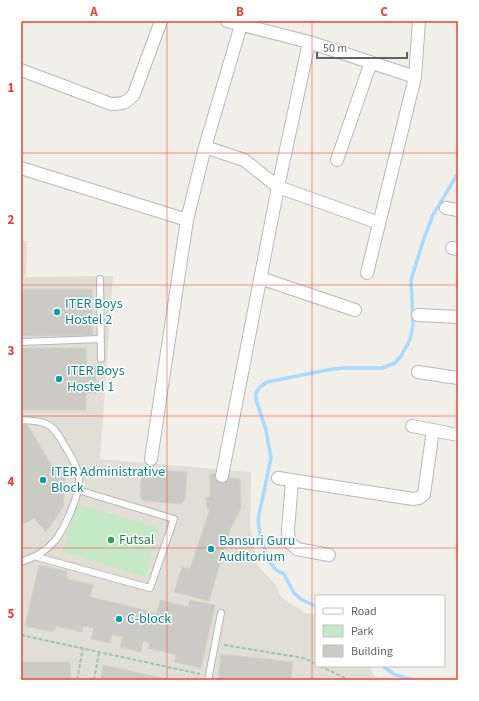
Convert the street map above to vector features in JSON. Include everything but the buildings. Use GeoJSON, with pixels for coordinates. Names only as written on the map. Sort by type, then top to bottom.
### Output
{"type":"FeatureCollection","features":[{"type":"Feature","properties":{"kind":"street"},"geometry":{"type":"LineString","coordinates":[[21,70],[111,104],[122,104],[129,101],[134,94],[161,21]]}},
{"type":"Feature","properties":{"kind":"street"},"geometry":{"type":"LineString","coordinates":[[227,21],[309,42],[415,77]]}},
{"type":"Feature","properties":{"kind":"street"},"geometry":{"type":"LineString","coordinates":[[367,272],[415,77],[419,21]]}},
{"type":"Feature","properties":{"kind":"street"},"geometry":{"type":"LineString","coordinates":[[151,459],[187,220],[241,25]]}},
{"type":"Feature","properties":{"kind":"street"},"geometry":{"type":"LineString","coordinates":[[222,476],[278,187],[309,42]]}},
{"type":"Feature","properties":{"kind":"street"},"geometry":{"type":"LineString","coordinates":[[336,160],[371,62]]}},
{"type":"Feature","properties":{"kind":"street"},"geometry":{"type":"LineString","coordinates":[[206,147],[244,160],[278,187],[379,223]]}},
{"type":"Feature","properties":{"kind":"street"},"geometry":{"type":"LineString","coordinates":[[21,168],[187,220]]}},
{"type":"Feature","properties":{"kind":"street"},"geometry":{"type":"LineString","coordinates":[[260,278],[355,310]]}},
{"type":"Feature","properties":{"kind":"street"},"geometry":{"type":"LineString","coordinates":[[418,315],[458,317]]}},
{"type":"Feature","properties":{"kind":"street"},"geometry":{"type":"LineString","coordinates":[[418,372],[458,378]]}},
{"type":"Feature","properties":{"kind":"street"},"geometry":{"type":"LineString","coordinates":[[412,426],[458,435]]}},
{"type":"Feature","properties":{"kind":"street"},"geometry":{"type":"LineString","coordinates":[[278,478],[413,499],[419,498],[424,494],[433,430]]}},
{"type":"Feature","properties":{"kind":"street"},"geometry":{"type":"LineString","coordinates":[[292,481],[289,542],[297,549],[329,555]]}},
{"type":"Feature","properties":{"kind":"lane"},"geometry":{"type":"LineString","coordinates":[[100,280],[101,359]]}},
{"type":"Feature","properties":{"kind":"lane"},"geometry":{"type":"LineString","coordinates":[[21,342],[101,339]]}},
{"type":"Feature","properties":{"kind":"lane"},"geometry":{"type":"LineString","coordinates":[[21,420],[41,421],[49,424],[59,436],[73,461],[79,480],[78,490],[64,528],[53,543],[37,557],[21,562]]}},
{"type":"Feature","properties":{"kind":"lane"},"geometry":{"type":"LineString","coordinates":[[37,557],[150,588],[174,519],[78,490]]}},
{"type":"Feature","properties":{"kind":"lane"},"geometry":{"type":"LineString","coordinates":[[208,678],[221,614]]}},
{"type":"Feature","properties":{"kind":"path"},"geometry":{"type":"LineString","coordinates":[[21,635],[208,678]]}},
{"type":"Feature","properties":{"kind":"path"},"geometry":{"type":"LineString","coordinates":[[215,644],[304,658],[315,664]]}},
{"type":"Feature","properties":{"kind":"path"},"geometry":{"type":"LineString","coordinates":[[77,680],[82,648]]}},
{"type":"Feature","properties":{"kind":"path"},"geometry":{"type":"LineString","coordinates":[[94,680],[100,652]]}},
{"type":"Feature","properties":{"kind":"path"},"geometry":{"type":"LineString","coordinates":[[322,667],[349,680]]}},
{"type":"Feature","properties":{"kind":"shaded area"},"geometry":{"type":"Polygon","coordinates":[[[21,241],[27,241],[26,277],[113,276],[100,459],[251,472],[250,526],[257,565],[276,585],[281,597],[305,613],[315,615],[315,667],[370,667],[373,675],[380,680],[21,680],[21,241]]]}},
{"type":"Feature","properties":{"kind":"green space","name":"Futsal"},"geometry":{"type":"Polygon","coordinates":[[[77,504],[159,528],[145,577],[63,551],[77,504]]]}},
{"type":"Feature","properties":{"kind":"waterway"},"geometry":{"type":"LineString","coordinates":[[315,606],[302,600],[294,593],[284,574],[276,570],[268,560],[260,535],[258,520],[271,458],[266,430],[256,400],[256,393],[259,388],[267,382],[327,370],[344,368],[382,368],[395,363],[401,356],[410,340],[413,324],[411,280],[423,241],[433,215],[458,173]]}},
{"type":"Feature","properties":{"kind":"waterway"},"geometry":{"type":"LineString","coordinates":[[384,667],[395,675],[416,680]]}},
{"type":"Feature","properties":{"kind":"place","name":"ITER Boys Hostel 2"},"geometry":{"type":"Point","coordinates":[57,312]}},
{"type":"Feature","properties":{"kind":"place","name":"ITER Boys Hostel 1"},"geometry":{"type":"Point","coordinates":[59,379]}},
{"type":"Feature","properties":{"kind":"place","name":"ITER Administrative Block"},"geometry":{"type":"Point","coordinates":[43,480]}},
{"type":"Feature","properties":{"kind":"place","name":"Futsal"},"geometry":{"type":"Point","coordinates":[111,540]}},
{"type":"Feature","properties":{"kind":"place","name":"Bansuri Guru Auditorium"},"geometry":{"type":"Point","coordinates":[211,549]}},
{"type":"Feature","properties":{"kind":"place","name":"C-block"},"geometry":{"type":"Point","coordinates":[119,619]}}]}
